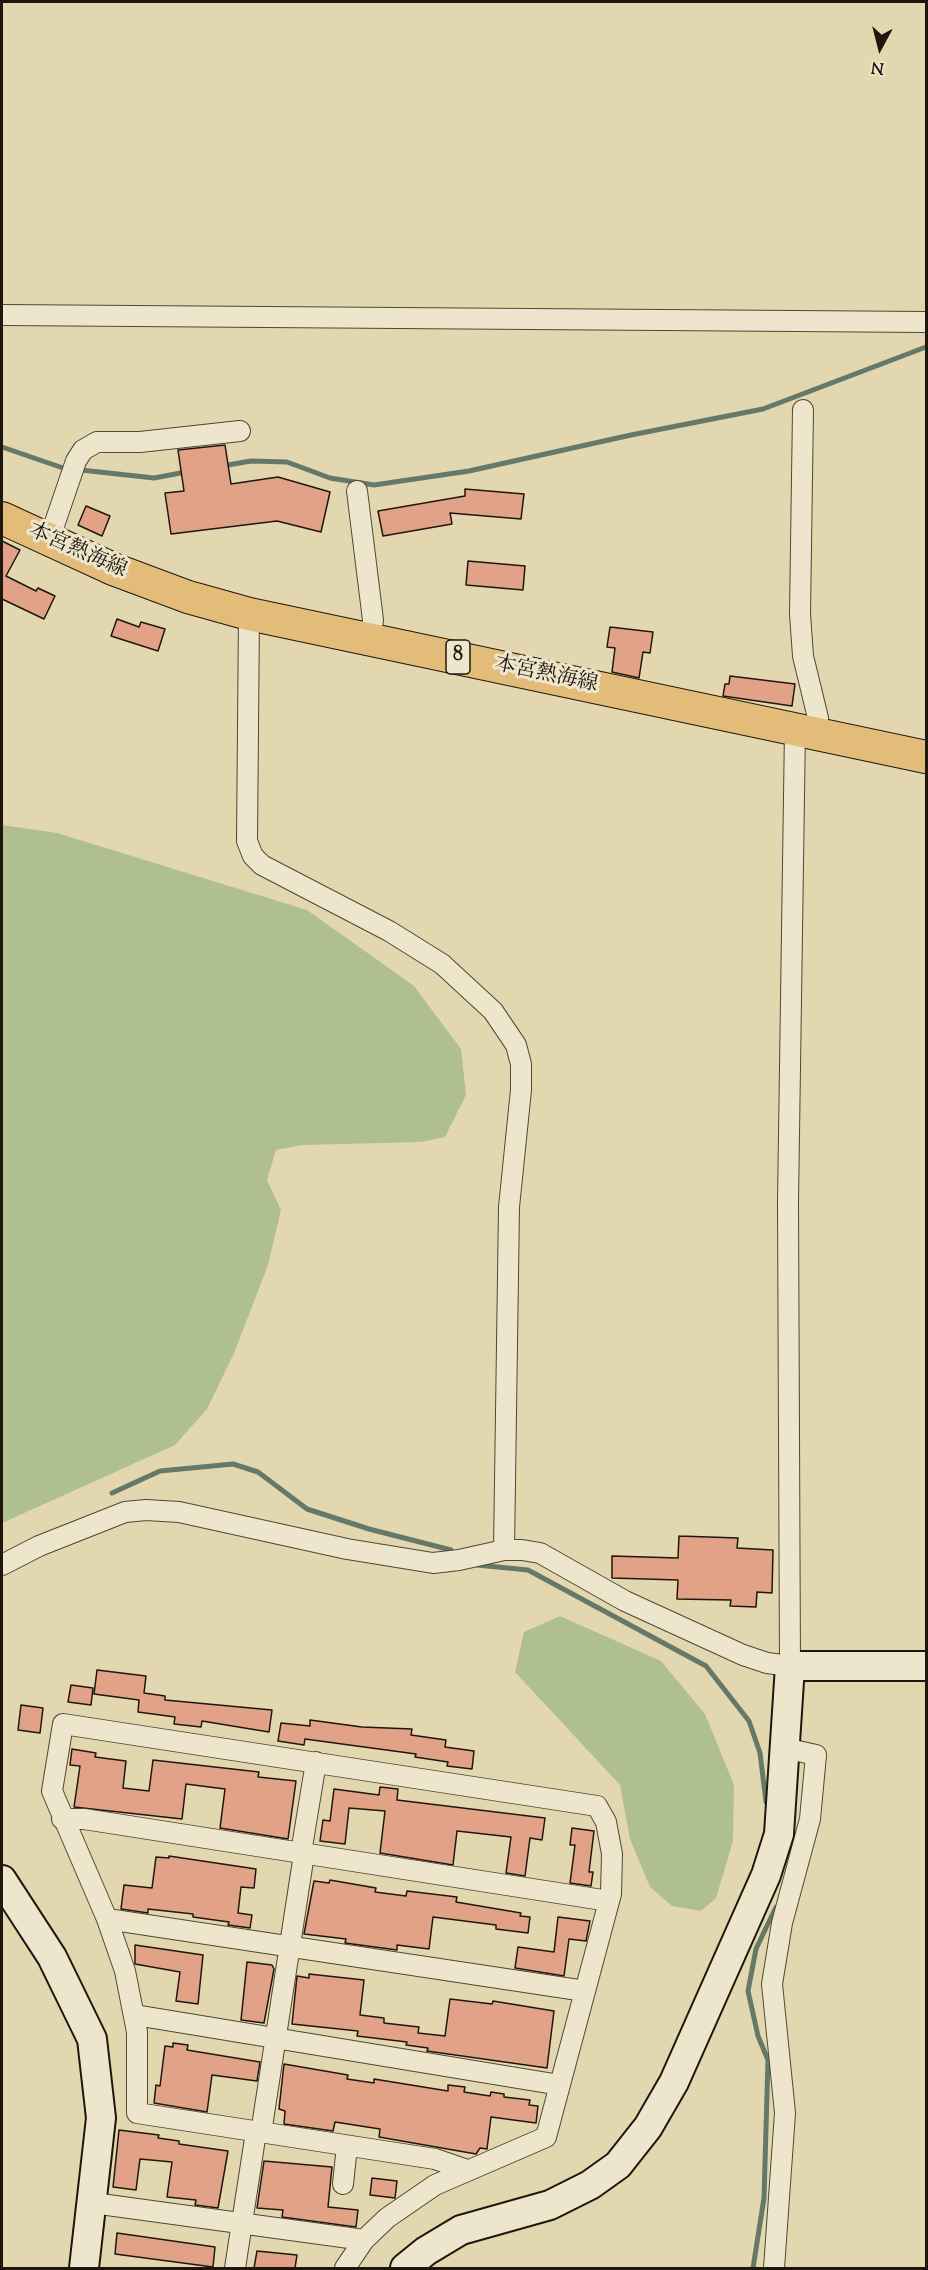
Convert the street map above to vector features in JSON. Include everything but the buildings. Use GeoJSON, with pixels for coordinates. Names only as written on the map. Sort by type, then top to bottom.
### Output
{"type":"FeatureCollection","features":[{"type":"Feature","properties":{"kind":"main road","name":"本宮熱海線"},"geometry":{"type":"LineString","coordinates":[[2,518],[113,569],[188,597],[249,614],[927,757]]}},
{"type":"Feature","properties":{"kind":"street"},"geometry":{"type":"LineString","coordinates":[[2,315],[927,322]]}},
{"type":"Feature","properties":{"kind":"street"},"geometry":{"type":"LineString","coordinates":[[405,2268],[426,2251],[461,2230],[550,2205],[590,2185],[618,2165],[634,2148],[674,2082],[766,1875],[779,1834],[790,1666],[788,1202],[807,731],[818,718],[803,656],[800,614],[803,410]]}},
{"type":"Feature","properties":{"kind":"street"},"geometry":{"type":"LineString","coordinates":[[49,540],[83,450],[97,442],[140,442],[240,431]]}},
{"type":"Feature","properties":{"kind":"street"},"geometry":{"type":"LineString","coordinates":[[357,491],[373,620],[370,639]]}},
{"type":"Feature","properties":{"kind":"street"},"geometry":{"type":"LineString","coordinates":[[249,614],[247,841],[253,856],[262,865],[389,931],[442,964],[493,1011],[516,1045],[521,1064],[521,1090],[509,1207],[504,1550]]}},
{"type":"Feature","properties":{"kind":"street"},"geometry":{"type":"LineString","coordinates":[[2,1564],[39,1546],[125,1512],[146,1510],[190,1514],[347,1549],[434,1563],[504,1550],[540,1553],[625,1601],[732,1650],[767,1663],[790,1666],[927,1666]]}},
{"type":"Feature","properties":{"kind":"street"},"geometry":{"type":"LineString","coordinates":[[345,2268],[364,2240],[387,2218],[410,2202],[467,2170],[546,2137],[609,1901],[612,1854],[606,1822],[597,1806],[63,1724],[52,1791],[62,1820],[107,1919],[125,1971],[135,2015],[137,2113],[435,2158],[467,2170]]}},
{"type":"Feature","properties":{"kind":"street"},"geometry":{"type":"LineString","coordinates":[[774,2268],[785,2113],[772,1984],[782,1923],[810,1819],[816,1755],[784,1748]]}},
{"type":"Feature","properties":{"kind":"street"},"geometry":{"type":"LineString","coordinates":[[235,2268],[276,2038],[316,1762]]}},
{"type":"Feature","properties":{"kind":"street"},"geometry":{"type":"LineString","coordinates":[[62,1820],[84,1819],[609,1901]]}},
{"type":"Feature","properties":{"kind":"street"},"geometry":{"type":"LineString","coordinates":[[2,1880],[52,1957],[92,2039],[101,2118],[84,2268]]}},
{"type":"Feature","properties":{"kind":"street"},"geometry":{"type":"LineString","coordinates":[[107,1919],[585,1991]]}},
{"type":"Feature","properties":{"kind":"street"},"geometry":{"type":"LineString","coordinates":[[135,2015],[560,2085]]}},
{"type":"Feature","properties":{"kind":"street"},"geometry":{"type":"LineString","coordinates":[[343,2184],[347,2146]]}},
{"type":"Feature","properties":{"kind":"street"},"geometry":{"type":"LineString","coordinates":[[93,2203],[364,2240]]}},
{"type":"Feature","properties":{"kind":"green space"},"geometry":{"type":"Polygon","coordinates":[[[2,825],[57,833],[307,910],[414,986],[461,1049],[466,1095],[445,1137],[421,1142],[302,1145],[276,1150],[267,1180],[281,1210],[268,1265],[235,1351],[207,1409],[175,1445],[2,1523],[2,825]]]}},
{"type":"Feature","properties":{"kind":"green space"},"geometry":{"type":"Polygon","coordinates":[[[560,1616],[661,1661],[705,1714],[734,1785],[733,1841],[716,1898],[701,1911],[672,1906],[650,1887],[630,1839],[620,1785],[515,1672],[524,1632],[560,1616]]]}},
{"type":"Feature","properties":{"kind":"waterway"},"geometry":{"type":"LineString","coordinates":[[222,466],[251,461],[287,462],[330,478],[374,485],[469,471],[763,409],[926,347]]}},
{"type":"Feature","properties":{"kind":"waterway"},"geometry":{"type":"LineString","coordinates":[[2,447],[63,468],[154,478],[186,472]]}},
{"type":"Feature","properties":{"kind":"waterway"},"geometry":{"type":"LineString","coordinates":[[112,1493],[160,1471],[233,1464],[258,1472],[307,1509],[369,1529],[451,1550]]}},
{"type":"Feature","properties":{"kind":"waterway"},"geometry":{"type":"LineString","coordinates":[[477,1565],[528,1570],[706,1666],[749,1721],[760,1753],[766,1802]]}},
{"type":"Feature","properties":{"kind":"waterway"},"geometry":{"type":"LineString","coordinates":[[753,2268],[764,2198],[768,2060],[758,2036],[748,1991],[756,1949],[776,1907]]}}]}
